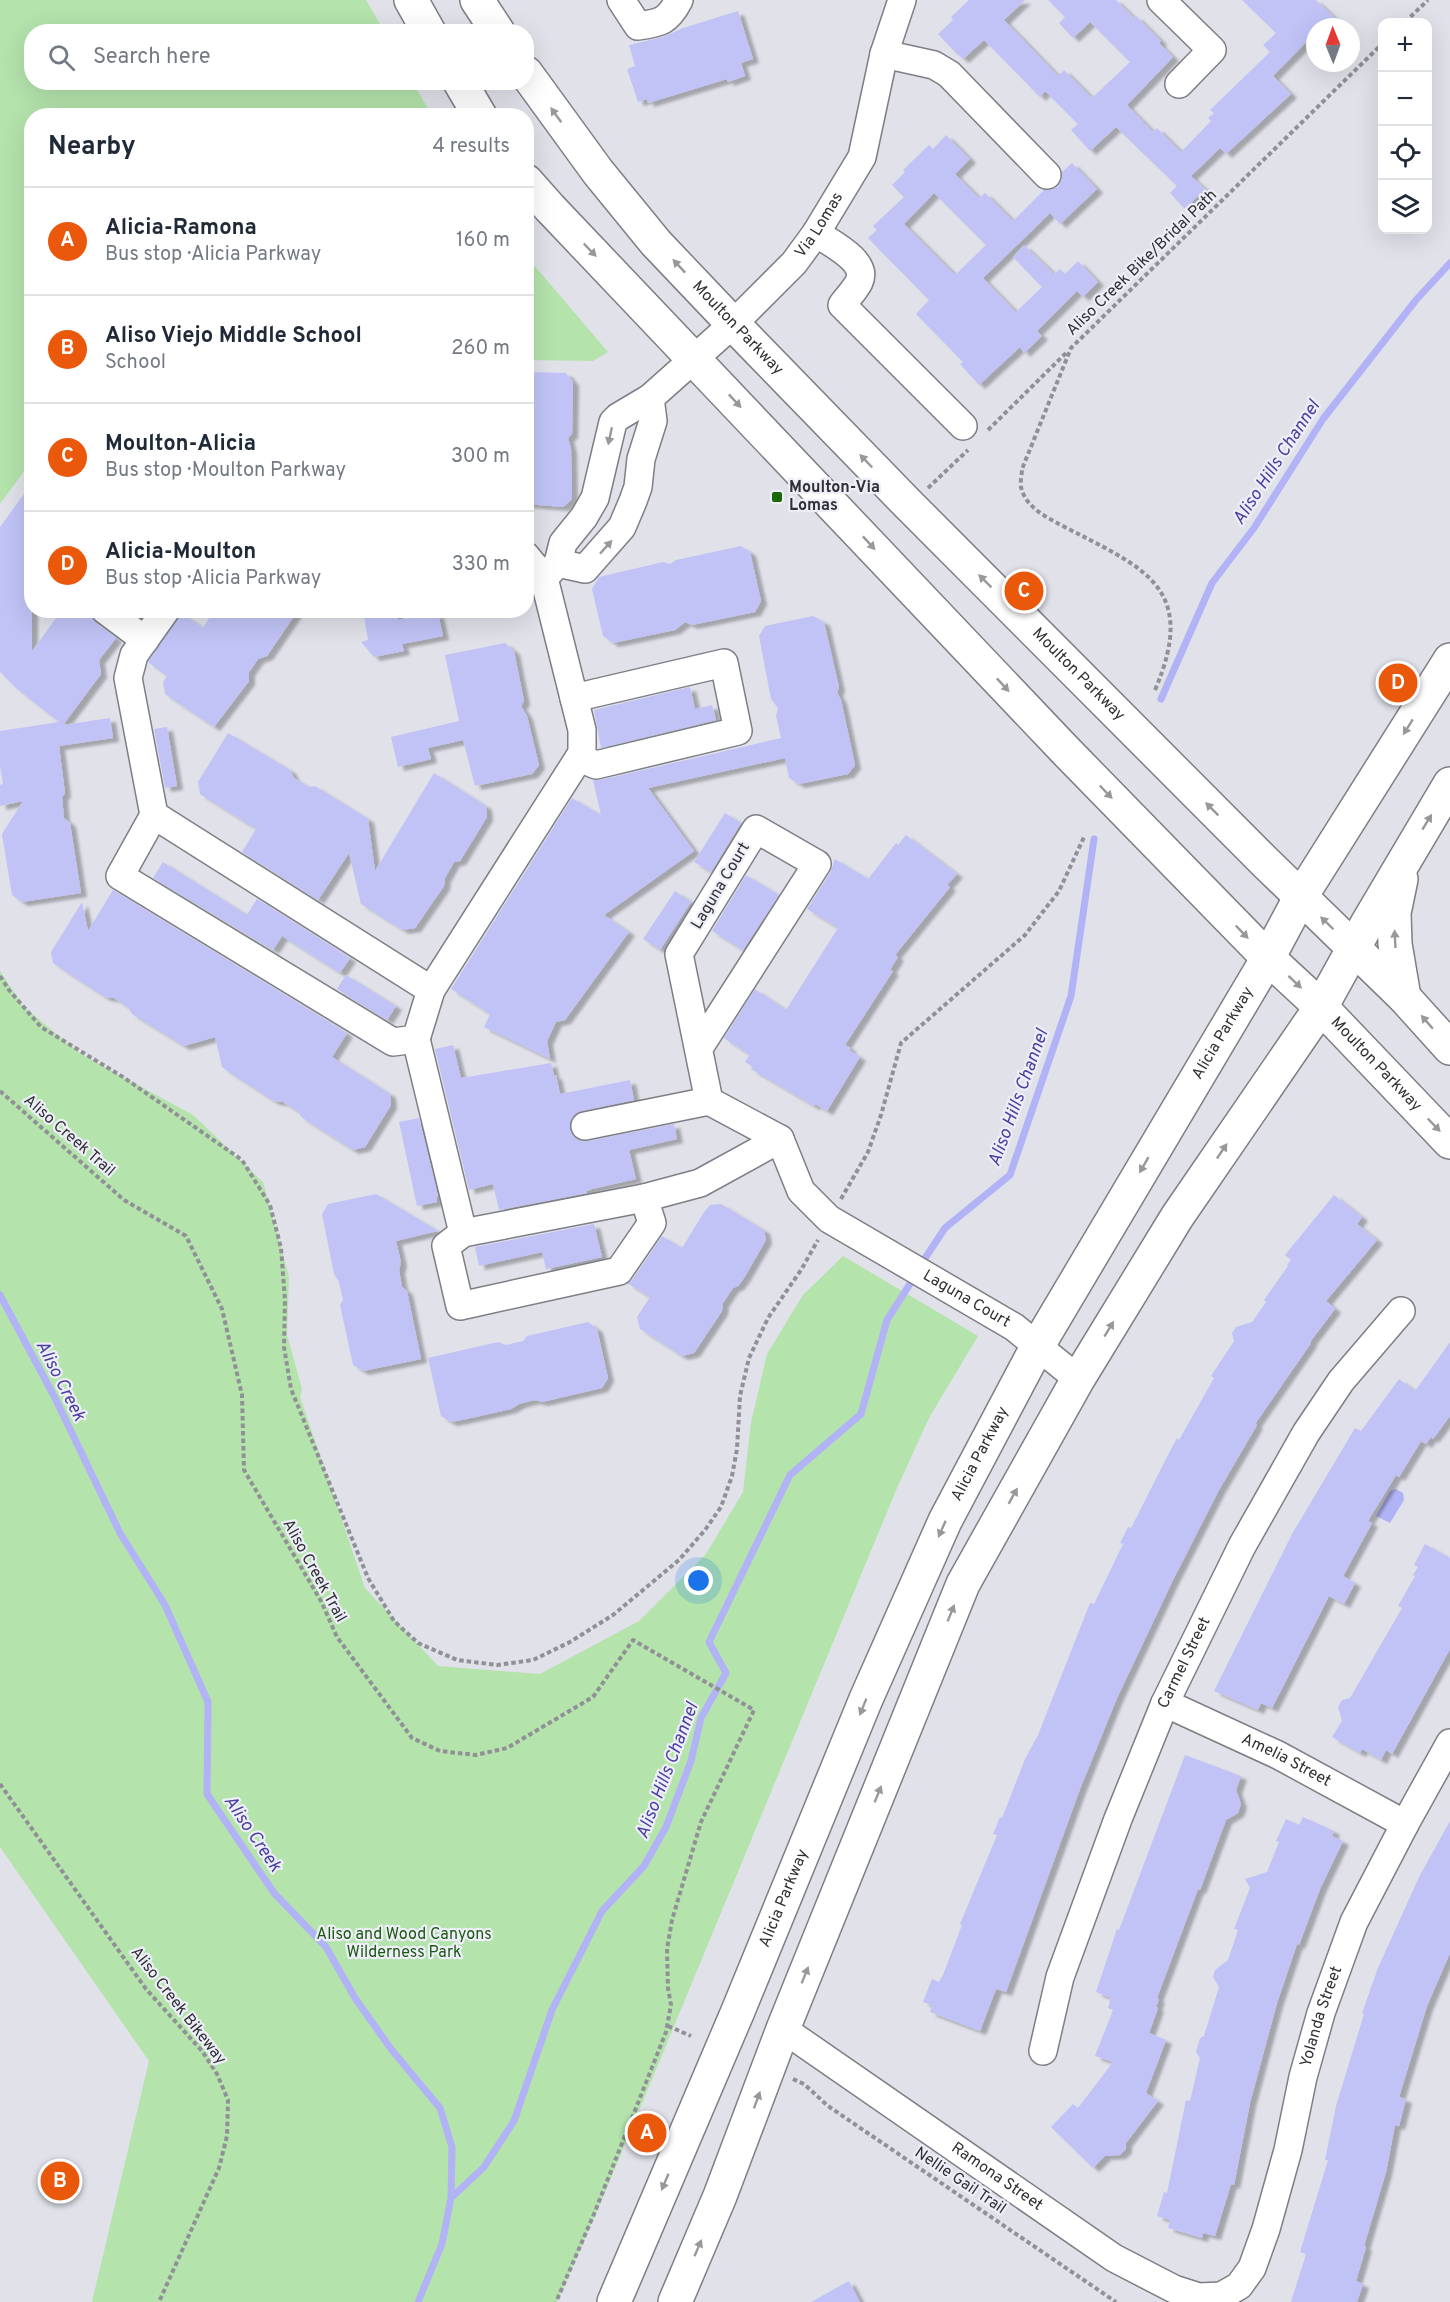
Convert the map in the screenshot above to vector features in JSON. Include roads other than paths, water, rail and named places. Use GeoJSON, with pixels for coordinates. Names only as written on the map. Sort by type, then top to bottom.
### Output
{"type":"FeatureCollection","features":[{"type":"Feature","properties":{"kind":"main road"},"geometry":{"type":"LineString","coordinates":[[411,0],[424,24]]}},
{"type":"Feature","properties":{"kind":"main road"},"geometry":{"type":"LineString","coordinates":[[477,0],[493,24]]}},
{"type":"Feature","properties":{"kind":"main road","name":"Moulton Parkway"},"geometry":{"type":"LineString","coordinates":[[534,84],[598,172],[656,243],[910,506],[1300,898],[1404,997],[1450,1048]]}},
{"type":"Feature","properties":{"kind":"main road"},"geometry":{"type":"LineString","coordinates":[[465,90],[475,108]]}},
{"type":"Feature","properties":{"kind":"main road","name":"Moulton Parkway"},"geometry":{"type":"LineString","coordinates":[[534,190],[1065,750],[1268,958],[1321,1007],[1450,1142]]}},
{"type":"Feature","properties":{"kind":"main road","name":"Alicia Parkway"},"geometry":{"type":"LineString","coordinates":[[614,2302],[738,2011],[866,1699],[945,1521],[1037,1347],[1173,1114],[1268,958],[1300,898],[1450,660]]}},
{"type":"Feature","properties":{"kind":"main road"},"geometry":{"type":"LineString","coordinates":[[675,2302],[732,2165],[783,2029],[963,1584],[1078,1379],[1177,1217],[1321,1007],[1353,948],[1450,784]]}},
{"type":"Feature","properties":{"kind":"main road"},"geometry":{"type":"LineString","coordinates":[[1404,997],[1395,944],[1394,913],[1405,860]]}},
{"type":"Feature","properties":{"kind":"main road"},"geometry":{"type":"LineString","coordinates":[[738,2011],[783,2029]]}},
{"type":"Feature","properties":{"kind":"street"},"geometry":{"type":"LineString","coordinates":[[621,0],[638,26],[653,24],[671,15],[679,0]]}},
{"type":"Feature","properties":{"kind":"street","name":"Via Lomas"},"geometry":{"type":"LineString","coordinates":[[551,571],[563,543],[596,498],[613,422],[650,398],[734,324],[794,263],[816,233],[862,158],[884,54],[902,0]]}},
{"type":"Feature","properties":{"kind":"street"},"geometry":{"type":"LineString","coordinates":[[1161,0],[1212,50],[1179,84]]}},
{"type":"Feature","properties":{"kind":"street"},"geometry":{"type":"LineString","coordinates":[[884,54],[934,65],[950,74],[1047,176]]}},
{"type":"Feature","properties":{"kind":"street"},"geometry":{"type":"LineString","coordinates":[[816,233],[855,260],[860,271],[860,281],[842,305],[974,434]]}},
{"type":"Feature","properties":{"kind":"street"},"geometry":{"type":"LineString","coordinates":[[534,561],[551,571],[585,569],[622,527],[638,486],[642,459],[653,421],[650,398]]}},
{"type":"Feature","properties":{"kind":"street"},"geometry":{"type":"LineString","coordinates":[[463,1233],[416,1039],[431,990],[582,753],[582,729],[574,698],[551,571]]}},
{"type":"Feature","properties":{"kind":"street"},"geometry":{"type":"LineString","coordinates":[[116,618],[145,640]]}},
{"type":"Feature","properties":{"kind":"street"},"geometry":{"type":"LineString","coordinates":[[160,618],[134,655],[128,678],[154,815],[120,876],[393,1042],[416,1039]]}},
{"type":"Feature","properties":{"kind":"street"},"geometry":{"type":"LineString","coordinates":[[574,698],[724,663],[738,731],[596,765],[579,758]]}},
{"type":"Feature","properties":{"kind":"street"},"geometry":{"type":"LineString","coordinates":[[154,815],[431,990]]}},
{"type":"Feature","properties":{"kind":"street","name":"Laguna Court"},"geometry":{"type":"LineString","coordinates":[[699,1048],[817,864],[756,829],[679,954],[709,1101]]}},
{"type":"Feature","properties":{"kind":"street"},"geometry":{"type":"LineString","coordinates":[[585,1126],[709,1101],[780,1139]]}},
{"type":"Feature","properties":{"kind":"street"},"geometry":{"type":"LineString","coordinates":[[644,1198],[652,1223],[620,1271],[460,1306],[446,1246],[463,1233],[644,1198],[700,1183],[780,1139]]}},
{"type":"Feature","properties":{"kind":"street","name":"Laguna Court"},"geometry":{"type":"LineString","coordinates":[[780,1139],[801,1191],[835,1222],[1014,1328],[1078,1379]]}},
{"type":"Feature","properties":{"kind":"street","name":"Carmel Street"},"geometry":{"type":"LineString","coordinates":[[1043,2051],[1060,1977],[1118,1819],[1165,1703],[1242,1546],[1306,1433],[1341,1381],[1401,1311]]}},
{"type":"Feature","properties":{"kind":"street","name":"Amelia Street"},"geometry":{"type":"LineString","coordinates":[[1165,1703],[1278,1755],[1405,1824]]}},
{"type":"Feature","properties":{"kind":"street","name":"Yolanda Street"},"geometry":{"type":"LineString","coordinates":[[1221,2296],[1239,2286],[1252,2268],[1266,2229],[1282,2173],[1303,2077],[1322,2013],[1354,1922],[1450,1743]]}},
{"type":"Feature","properties":{"kind":"street","name":"Ramona Street"},"geometry":{"type":"LineString","coordinates":[[783,2029],[1114,2258],[1174,2289],[1199,2297],[1221,2296]]}},
{"type":"Feature","properties":{"kind":"water"},"geometry":{"type":"Polygon","coordinates":[[[1396,1489],[1403,1493],[1404,1500],[1390,1523],[1376,1516],[1390,1491],[1396,1489]]]}},
{"type":"Feature","properties":{"kind":"waterway","name":"Aliso Hills Channel"},"geometry":{"type":"LineString","coordinates":[[1161,699],[1212,583],[1254,528],[1323,419],[1416,300],[1450,263]]}},
{"type":"Feature","properties":{"kind":"waterway","name":"Aliso Hills Channel"},"geometry":{"type":"LineString","coordinates":[[920,1266],[945,1228],[1010,1175],[1071,996],[1094,839]]}},
{"type":"Feature","properties":{"kind":"waterway","name":"Aliso Hills Channel"},"geometry":{"type":"LineString","coordinates":[[451,2198],[484,2167],[514,2121],[552,2010],[602,1911],[644,1866],[666,1827],[691,1761],[701,1718],[726,1673],[709,1642],[790,1475],[861,1414],[887,1320],[915,1276]]}},
{"type":"Feature","properties":{"kind":"waterway","name":"Aliso Creek"},"geometry":{"type":"LineString","coordinates":[[0,1295],[55,1398],[120,1533],[165,1605],[208,1702],[207,1794],[274,1893],[326,1947],[355,1998],[391,2049],[440,2108],[452,2147],[451,2198],[442,2244],[418,2302]]}},
{"type":"Feature","properties":{"kind":"place","name":"Moulton-Via Lomas"},"geometry":{"type":"Point","coordinates":[777,497]}},
{"type":"Feature","properties":{"kind":"place","name":"Moulton-Alicia"},"geometry":{"type":"Point","coordinates":[1024,591]}},
{"type":"Feature","properties":{"kind":"place","name":"Alicia-Moulton"},"geometry":{"type":"Point","coordinates":[1398,683]}},
{"type":"Feature","properties":{"kind":"place","name":"Alicia-Ramona"},"geometry":{"type":"Point","coordinates":[647,2133]}},
{"type":"Feature","properties":{"kind":"place","name":"Aliso Viejo Middle School"},"geometry":{"type":"Point","coordinates":[60,2181]}},
{"type":"Feature","properties":{"kind":"park label","name":"Aliso and Wood Canyons Wilderness Park"},"geometry":{"type":"Point","coordinates":[404,1944]}}]}
